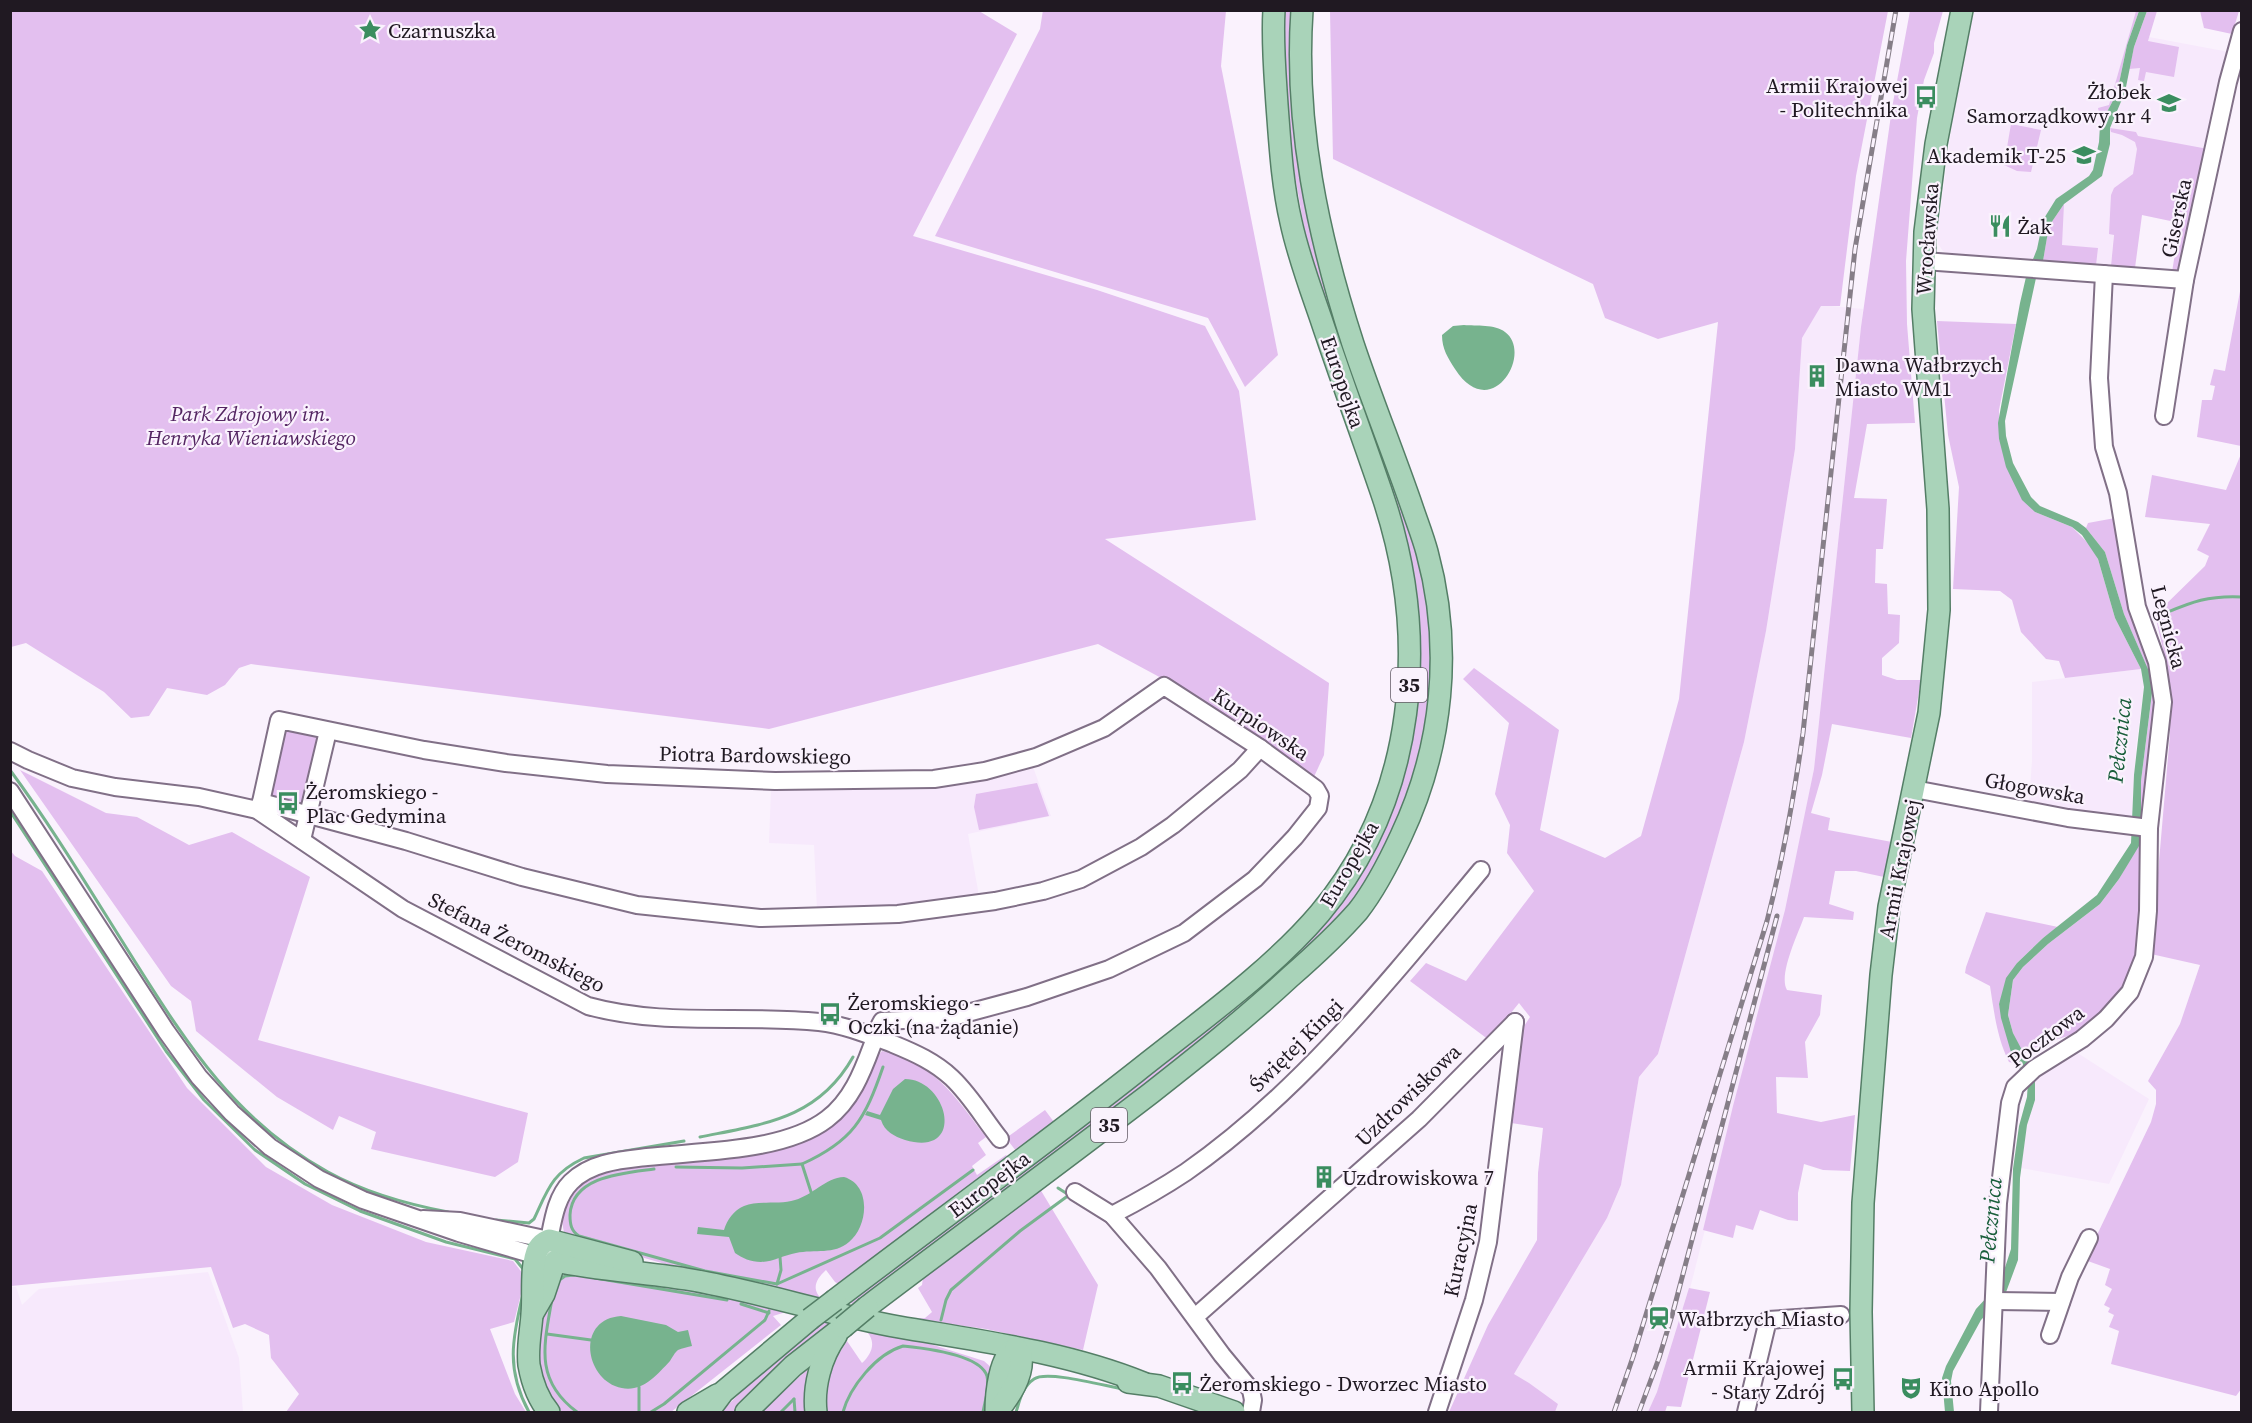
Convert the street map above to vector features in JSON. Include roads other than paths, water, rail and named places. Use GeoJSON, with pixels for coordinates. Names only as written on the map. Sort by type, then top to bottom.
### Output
{"type":"FeatureCollection","features":[{"type":"Feature","properties":{"kind":"main road","name":"Europejka"},"geometry":{"type":"LineString","coordinates":[[708,1413],[723,1392],[810,1319],[1078,1118],[1209,1015],[1283,952],[1320,913],[1341,884],[1368,839],[1388,787],[1405,725],[1411,645],[1407,597],[1398,544],[1310,288],[1291,222],[1283,178],[1276,96],[1274,10]]}},
{"type":"Feature","properties":{"kind":"main road","name":"Europejka"},"geometry":{"type":"LineString","coordinates":[[746,1413],[793,1366],[867,1307],[1223,1037],[1329,942],[1360,908],[1385,870],[1413,810],[1427,769],[1436,728],[1442,668],[1440,620],[1427,553],[1353,343],[1326,254],[1310,180],[1302,105],[1300,36],[1302,10]]}},
{"type":"Feature","properties":{"kind":"main road","name":"Wrocławska"},"geometry":{"type":"LineString","coordinates":[[1924,327],[1924,261],[1928,205],[1934,156],[1962,10]]}},
{"type":"Feature","properties":{"kind":"main road","name":"Armii Krajowej"},"geometry":{"type":"LineString","coordinates":[[1863,1413],[1861,1312],[1864,1176],[1887,924],[1929,713],[1936,653],[1940,569],[1936,477],[1924,327]]}},
{"type":"Feature","properties":{"kind":"main road"},"geometry":{"type":"LineString","coordinates":[[549,1413],[535,1387],[529,1363],[529,1334],[533,1313],[544,1294],[547,1252],[620,1272],[687,1279],[898,1326],[950,1347],[1014,1358],[1112,1381],[1159,1386],[1234,1413]]}},
{"type":"Feature","properties":{"kind":"main road"},"geometry":{"type":"LineString","coordinates":[[816,1413],[816,1392],[820,1372],[832,1341],[843,1327]]}},
{"type":"Feature","properties":{"kind":"main road"},"geometry":{"type":"LineString","coordinates":[[996,1413],[996,1399],[1014,1358]]}},
{"type":"Feature","properties":{"kind":"main road"},"geometry":{"type":"LineString","coordinates":[[688,1413],[723,1392]]}},
{"type":"Feature","properties":{"kind":"street","name":"Giserska"},"geometry":{"type":"LineString","coordinates":[[2164,416],[2185,280],[2241,31]]}},
{"type":"Feature","properties":{"kind":"street"},"geometry":{"type":"LineString","coordinates":[[1924,261],[2185,280]]}},
{"type":"Feature","properties":{"kind":"street","name":"Legnicka"},"geometry":{"type":"LineString","coordinates":[[2104,274],[2099,378],[2104,447],[2118,493],[2137,608],[2157,662],[2163,702],[2149,828],[2148,911],[2144,957],[2130,992],[2106,1019]]}},
{"type":"Feature","properties":{"kind":"street","name":"Piotra Bardowskiego"},"geometry":{"type":"LineString","coordinates":[[259,806],[279,720],[424,750],[506,763],[607,774],[775,781],[934,779],[985,771],[1036,757],[1104,728],[1164,686]]}},
{"type":"Feature","properties":{"kind":"street","name":"Kurpiowska"},"geometry":{"type":"LineString","coordinates":[[876,1037],[882,1021],[949,1018],[1027,998],[1109,969],[1153,949],[1184,933],[1255,879],[1295,837],[1318,808],[1320,796],[1316,789],[1260,748],[1164,686]]}},
{"type":"Feature","properties":{"kind":"street"},"geometry":{"type":"LineString","coordinates":[[302,840],[328,731]]}},
{"type":"Feature","properties":{"kind":"street"},"geometry":{"type":"LineString","coordinates":[[259,806],[308,813],[522,877],[637,905],[760,918],[898,914],[995,901],[1043,891],[1081,879],[1141,847],[1173,825],[1240,770],[1260,748]]}},
{"type":"Feature","properties":{"kind":"street","name":"Stefana Żeromskiego"},"geometry":{"type":"LineString","coordinates":[[10,751],[72,778],[115,787],[259,806],[359,881],[403,909],[588,1006],[615,1014],[664,1019],[819,1022],[876,1037],[920,1056],[952,1078],[1000,1139]]}},
{"type":"Feature","properties":{"kind":"street","name":"Głogowska"},"geometry":{"type":"LineString","coordinates":[[1914,789],[2127,827],[2149,828]]}},
{"type":"Feature","properties":{"kind":"street"},"geometry":{"type":"LineString","coordinates":[[10,791],[166,1031],[199,1077],[232,1113],[270,1148],[319,1179],[363,1200],[459,1233],[547,1252],[556,1208],[563,1192],[572,1181],[587,1170],[612,1162],[782,1140],[811,1131],[830,1117],[848,1099],[876,1037]]}},
{"type":"Feature","properties":{"kind":"street","name":"Świętej Kingi"},"geometry":{"type":"LineString","coordinates":[[1112,1215],[1187,1171],[1257,1116],[1340,1036],[1396,973],[1481,870]]}},
{"type":"Feature","properties":{"kind":"street","name":"Pocztowa"},"geometry":{"type":"LineString","coordinates":[[1989,1413],[1997,1300],[1998,1203],[2010,1103],[2015,1087],[2029,1074],[2082,1039],[2106,1019]]}},
{"type":"Feature","properties":{"kind":"street","name":"Uzdrowiskowa"},"geometry":{"type":"LineString","coordinates":[[1195,1317],[1419,1119],[1515,1022]]}},
{"type":"Feature","properties":{"kind":"street","name":"Kuracyjna"},"geometry":{"type":"LineString","coordinates":[[1437,1413],[1474,1300],[1488,1242],[1515,1022]]}},
{"type":"Feature","properties":{"kind":"street"},"geometry":{"type":"LineString","coordinates":[[1075,1192],[1112,1215],[1158,1268],[1222,1355],[1251,1390],[1253,1400],[1251,1413]]}},
{"type":"Feature","properties":{"kind":"street"},"geometry":{"type":"LineString","coordinates":[[2050,1335],[2070,1277],[2089,1238]]}},
{"type":"Feature","properties":{"kind":"street"},"geometry":{"type":"LineString","coordinates":[[1997,1300],[2061,1302]]}},
{"type":"Feature","properties":{"kind":"street"},"geometry":{"type":"LineString","coordinates":[[1746,1413],[1768,1320],[1840,1315]]}},
{"type":"Feature","properties":{"kind":"waterway"},"geometry":{"type":"LineString","coordinates":[[2151,619],[2205,599],[2242,597]]}},
{"type":"Feature","properties":{"kind":"waterway"},"geometry":{"type":"LineString","coordinates":[[10,770],[58,840],[175,1023],[217,1080],[241,1105],[267,1130],[328,1172],[386,1197],[448,1212]]}},
{"type":"Feature","properties":{"kind":"waterway"},"geometry":{"type":"LineString","coordinates":[[10,811],[166,1051],[204,1100],[255,1150],[305,1184],[360,1211],[446,1242],[515,1259],[524,1270]]}},
{"type":"Feature","properties":{"kind":"waterway"},"geometry":{"type":"LineString","coordinates":[[700,1137],[767,1122],[806,1106],[823,1094],[839,1078],[853,1057]]}},
{"type":"Feature","properties":{"kind":"waterway"},"geometry":{"type":"LineString","coordinates":[[811,1192],[802,1164],[834,1146],[855,1126],[870,1101],[883,1067]]}},
{"type":"Feature","properties":{"kind":"waterway"},"geometry":{"type":"LineString","coordinates":[[496,1220],[529,1223],[534,1219],[552,1183],[565,1170],[584,1158],[684,1141]]}},
{"type":"Feature","properties":{"kind":"waterway"},"geometry":{"type":"LineString","coordinates":[[676,1167],[742,1168],[802,1164]]}},
{"type":"Feature","properties":{"kind":"waterway"},"geometry":{"type":"LineString","coordinates":[[654,1169],[615,1175],[590,1184],[573,1202],[570,1215],[574,1232],[579,1236],[705,1271],[777,1284],[880,1238],[973,1170]]}},
{"type":"Feature","properties":{"kind":"waterway"},"geometry":{"type":"LineString","coordinates":[[941,1320],[951,1290],[1020,1231],[1069,1195],[1058,1188]]}},
{"type":"Feature","properties":{"kind":"waterway"},"geometry":{"type":"LineString","coordinates":[[777,1284],[781,1270],[780,1257]]}},
{"type":"Feature","properties":{"kind":"waterway"},"geometry":{"type":"LineString","coordinates":[[558,1281],[565,1276],[574,1275]]}},
{"type":"Feature","properties":{"kind":"waterway"},"geometry":{"type":"LineString","coordinates":[[595,1278],[727,1300]]}},
{"type":"Feature","properties":{"kind":"waterway"},"geometry":{"type":"LineString","coordinates":[[523,1294],[513,1354],[517,1382],[529,1412]]}},
{"type":"Feature","properties":{"kind":"waterway"},"geometry":{"type":"LineString","coordinates":[[552,1299],[546,1332],[545,1361],[554,1387],[563,1400],[577,1412]]}},
{"type":"Feature","properties":{"kind":"waterway"},"geometry":{"type":"LineString","coordinates":[[741,1304],[769,1313]]}},
{"type":"Feature","properties":{"kind":"waterway"},"geometry":{"type":"LineString","coordinates":[[651,1412],[664,1404],[765,1320],[769,1311]]}},
{"type":"Feature","properties":{"kind":"waterway"},"geometry":{"type":"LineString","coordinates":[[547,1334],[591,1340]]}},
{"type":"Feature","properties":{"kind":"waterway"},"geometry":{"type":"LineString","coordinates":[[843,1412],[858,1382],[874,1364],[883,1356],[903,1346],[924,1348],[963,1357],[982,1368],[987,1376],[988,1385],[983,1412]]}},
{"type":"Feature","properties":{"kind":"waterway"},"geometry":{"type":"LineString","coordinates":[[1016,1412],[1027,1386],[1034,1379],[1041,1377],[1063,1377],[1123,1389]]}},
{"type":"Feature","properties":{"kind":"waterway"},"geometry":{"type":"LineString","coordinates":[[639,1387],[639,1412]]}},
{"type":"Feature","properties":{"kind":"waterway"},"geometry":{"type":"LineString","coordinates":[[794,1399],[795,1412]]}},
{"type":"Feature","properties":{"kind":"waterway"},"geometry":{"type":"LineString","coordinates":[[781,1412],[794,1399]]}},
{"type":"Feature","properties":{"kind":"railway"},"geometry":{"type":"LineString","coordinates":[[1614,1412],[1767,921],[1783,851],[1803,733],[1855,249],[1896,10]]}},
{"type":"Feature","properties":{"kind":"railway"},"geometry":{"type":"LineString","coordinates":[[1639,1412],[1673,1312],[1777,916]]}},
{"type":"Feature","properties":{"kind":"place","name":"Czarnuszka"},"geometry":{"type":"Point","coordinates":[370,30]}},
{"type":"Feature","properties":{"kind":"place","name":"Armii Krajowej - Politechnika"},"geometry":{"type":"Point","coordinates":[1926,97]}},
{"type":"Feature","properties":{"kind":"place","name":"Żłobek Samorządkowy nr 4"},"geometry":{"type":"Point","coordinates":[2169,103]}},
{"type":"Feature","properties":{"kind":"place","name":"Akademik T-25"},"geometry":{"type":"Point","coordinates":[2084,155]}},
{"type":"Feature","properties":{"kind":"place","name":"Żak"},"geometry":{"type":"Point","coordinates":[2000,226]}},
{"type":"Feature","properties":{"kind":"place","name":"Dawna Wałbrzych Miasto WM1"},"geometry":{"type":"Point","coordinates":[1817,376]}},
{"type":"Feature","properties":{"kind":"place","name":"Żeromskiego - Plac Gedymina"},"geometry":{"type":"Point","coordinates":[288,803]}},
{"type":"Feature","properties":{"kind":"place","name":"Żeromskiego - Oczki (na żądanie)"},"geometry":{"type":"Point","coordinates":[830,1014]}},
{"type":"Feature","properties":{"kind":"place","name":"Uzdrowiskowa 7"},"geometry":{"type":"Point","coordinates":[1324,1177]}},
{"type":"Feature","properties":{"kind":"place","name":"Wałbrzych Miasto"},"geometry":{"type":"Point","coordinates":[1659,1318]}},
{"type":"Feature","properties":{"kind":"place","name":"Armii Krajowej - Stary Zdrój"},"geometry":{"type":"Point","coordinates":[1843,1379]}},
{"type":"Feature","properties":{"kind":"place","name":"Żeromskiego - Dworzec Miasto"},"geometry":{"type":"Point","coordinates":[1182,1383]}},
{"type":"Feature","properties":{"kind":"place","name":"Kino Apollo"},"geometry":{"type":"Point","coordinates":[1911,1388]}},
{"type":"Feature","properties":{"kind":"park label","name":"Park Zdrojowy im. Henryka Wieniawskiego"},"geometry":{"type":"Point","coordinates":[251,425]}},
{"type":"Feature","properties":{"kind":"water label","name":"Pełcznica"},"geometry":{"type":"Point","coordinates":[2119,740]}},
{"type":"Feature","properties":{"kind":"water label","name":"Pełcznica"},"geometry":{"type":"Point","coordinates":[1990,1220]}}]}
